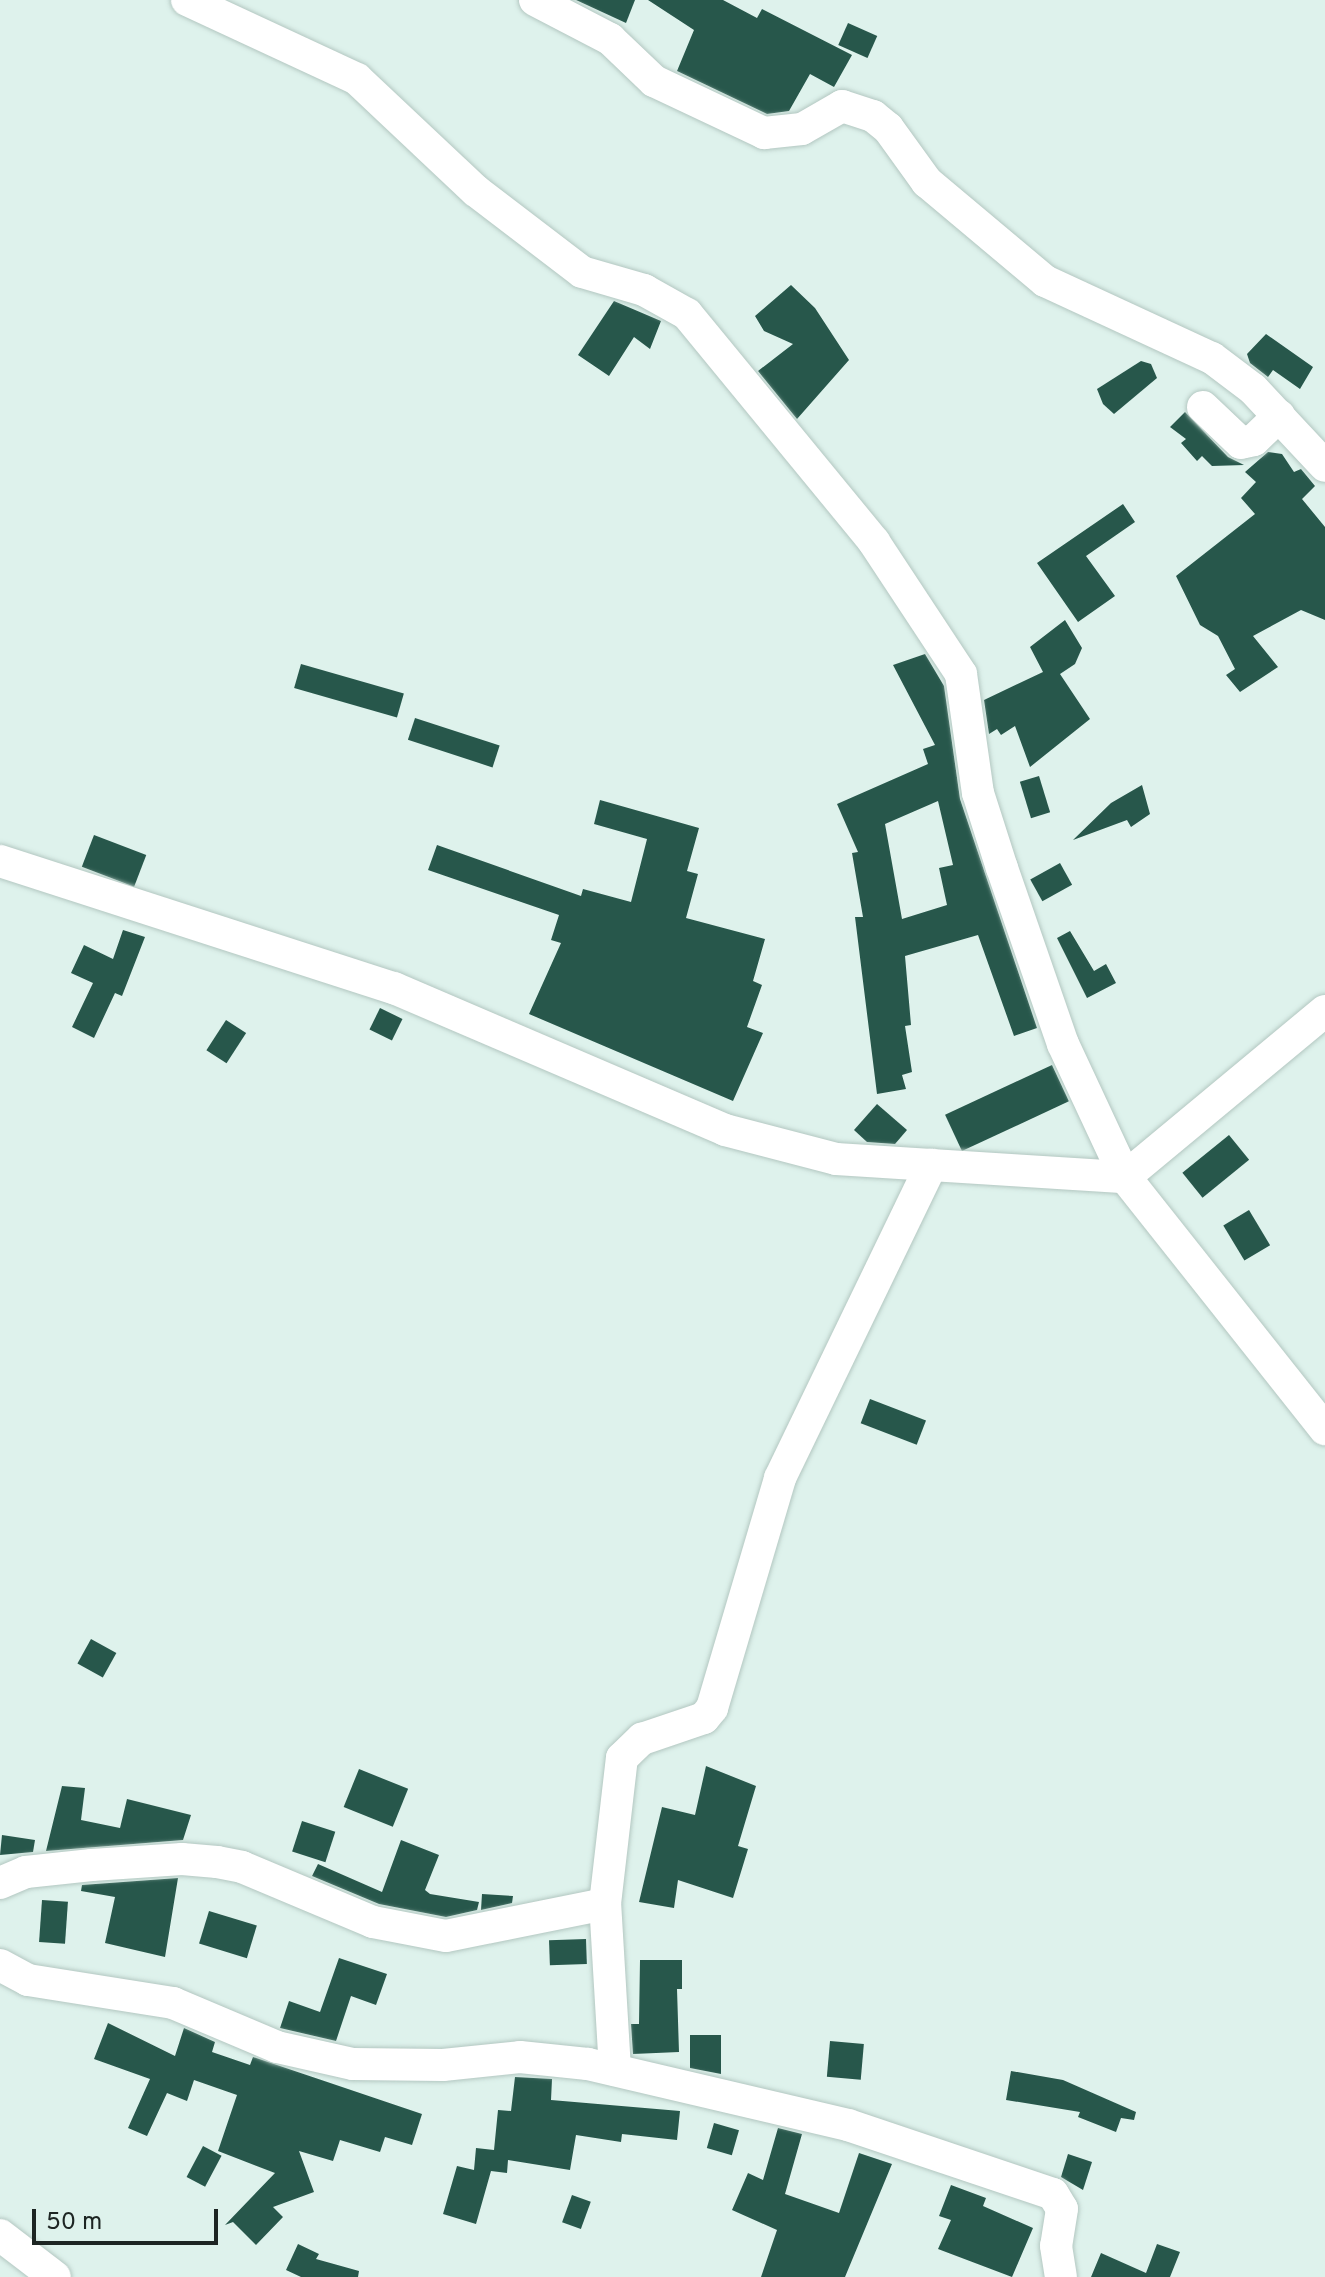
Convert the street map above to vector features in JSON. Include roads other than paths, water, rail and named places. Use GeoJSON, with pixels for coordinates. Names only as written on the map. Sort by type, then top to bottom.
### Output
{"type":"FeatureCollection","features":[{"type":"Feature","properties":{"kind":"street"},"geometry":{"type":"LineString","coordinates":[[187,0],[357,79],[476,191],[582,272],[644,290],[687,314],[874,542],[961,674],[978,793],[1002,868],[1063,1044],[1125,1177],[1325,1429]]}},
{"type":"Feature","properties":{"kind":"street"},"geometry":{"type":"LineString","coordinates":[[535,0],[610,39],[654,81],[764,133],[802,129],[842,106],[864,111],[888,128],[927,182],[1045,281],[1212,358],[1279,416],[1325,466]]}},
{"type":"Feature","properties":{"kind":"street"},"geometry":{"type":"LineString","coordinates":[[1203,407],[1241,443],[1254,440],[1279,416]]}},
{"type":"Feature","properties":{"kind":"street"},"geometry":{"type":"LineString","coordinates":[[0,861],[394,988],[725,1130],[836,1159],[1125,1177],[1325,1011]]}},
{"type":"Feature","properties":{"kind":"street"},"geometry":{"type":"LineString","coordinates":[[615,2070],[605,1904],[622,1758],[642,1739],[704,1718],[712,1708],[780,1478],[931,1165]]}},
{"type":"Feature","properties":{"kind":"street"},"geometry":{"type":"LineString","coordinates":[[0,1883],[26,1872],[182,1859],[217,1862],[242,1867],[373,1922],[446,1936],[605,1904]]}},
{"type":"Feature","properties":{"kind":"street"},"geometry":{"type":"LineString","coordinates":[[0,1965],[28,1980],[173,2003],[277,2047],[353,2064],[443,2065],[520,2057],[615,2070],[848,2125],[1053,2194],[1062,2209],[1056,2246],[1061,2277]]}},
{"type":"Feature","properties":{"kind":"street"},"geometry":{"type":"LineString","coordinates":[[0,2235],[55,2277]]}}]}
